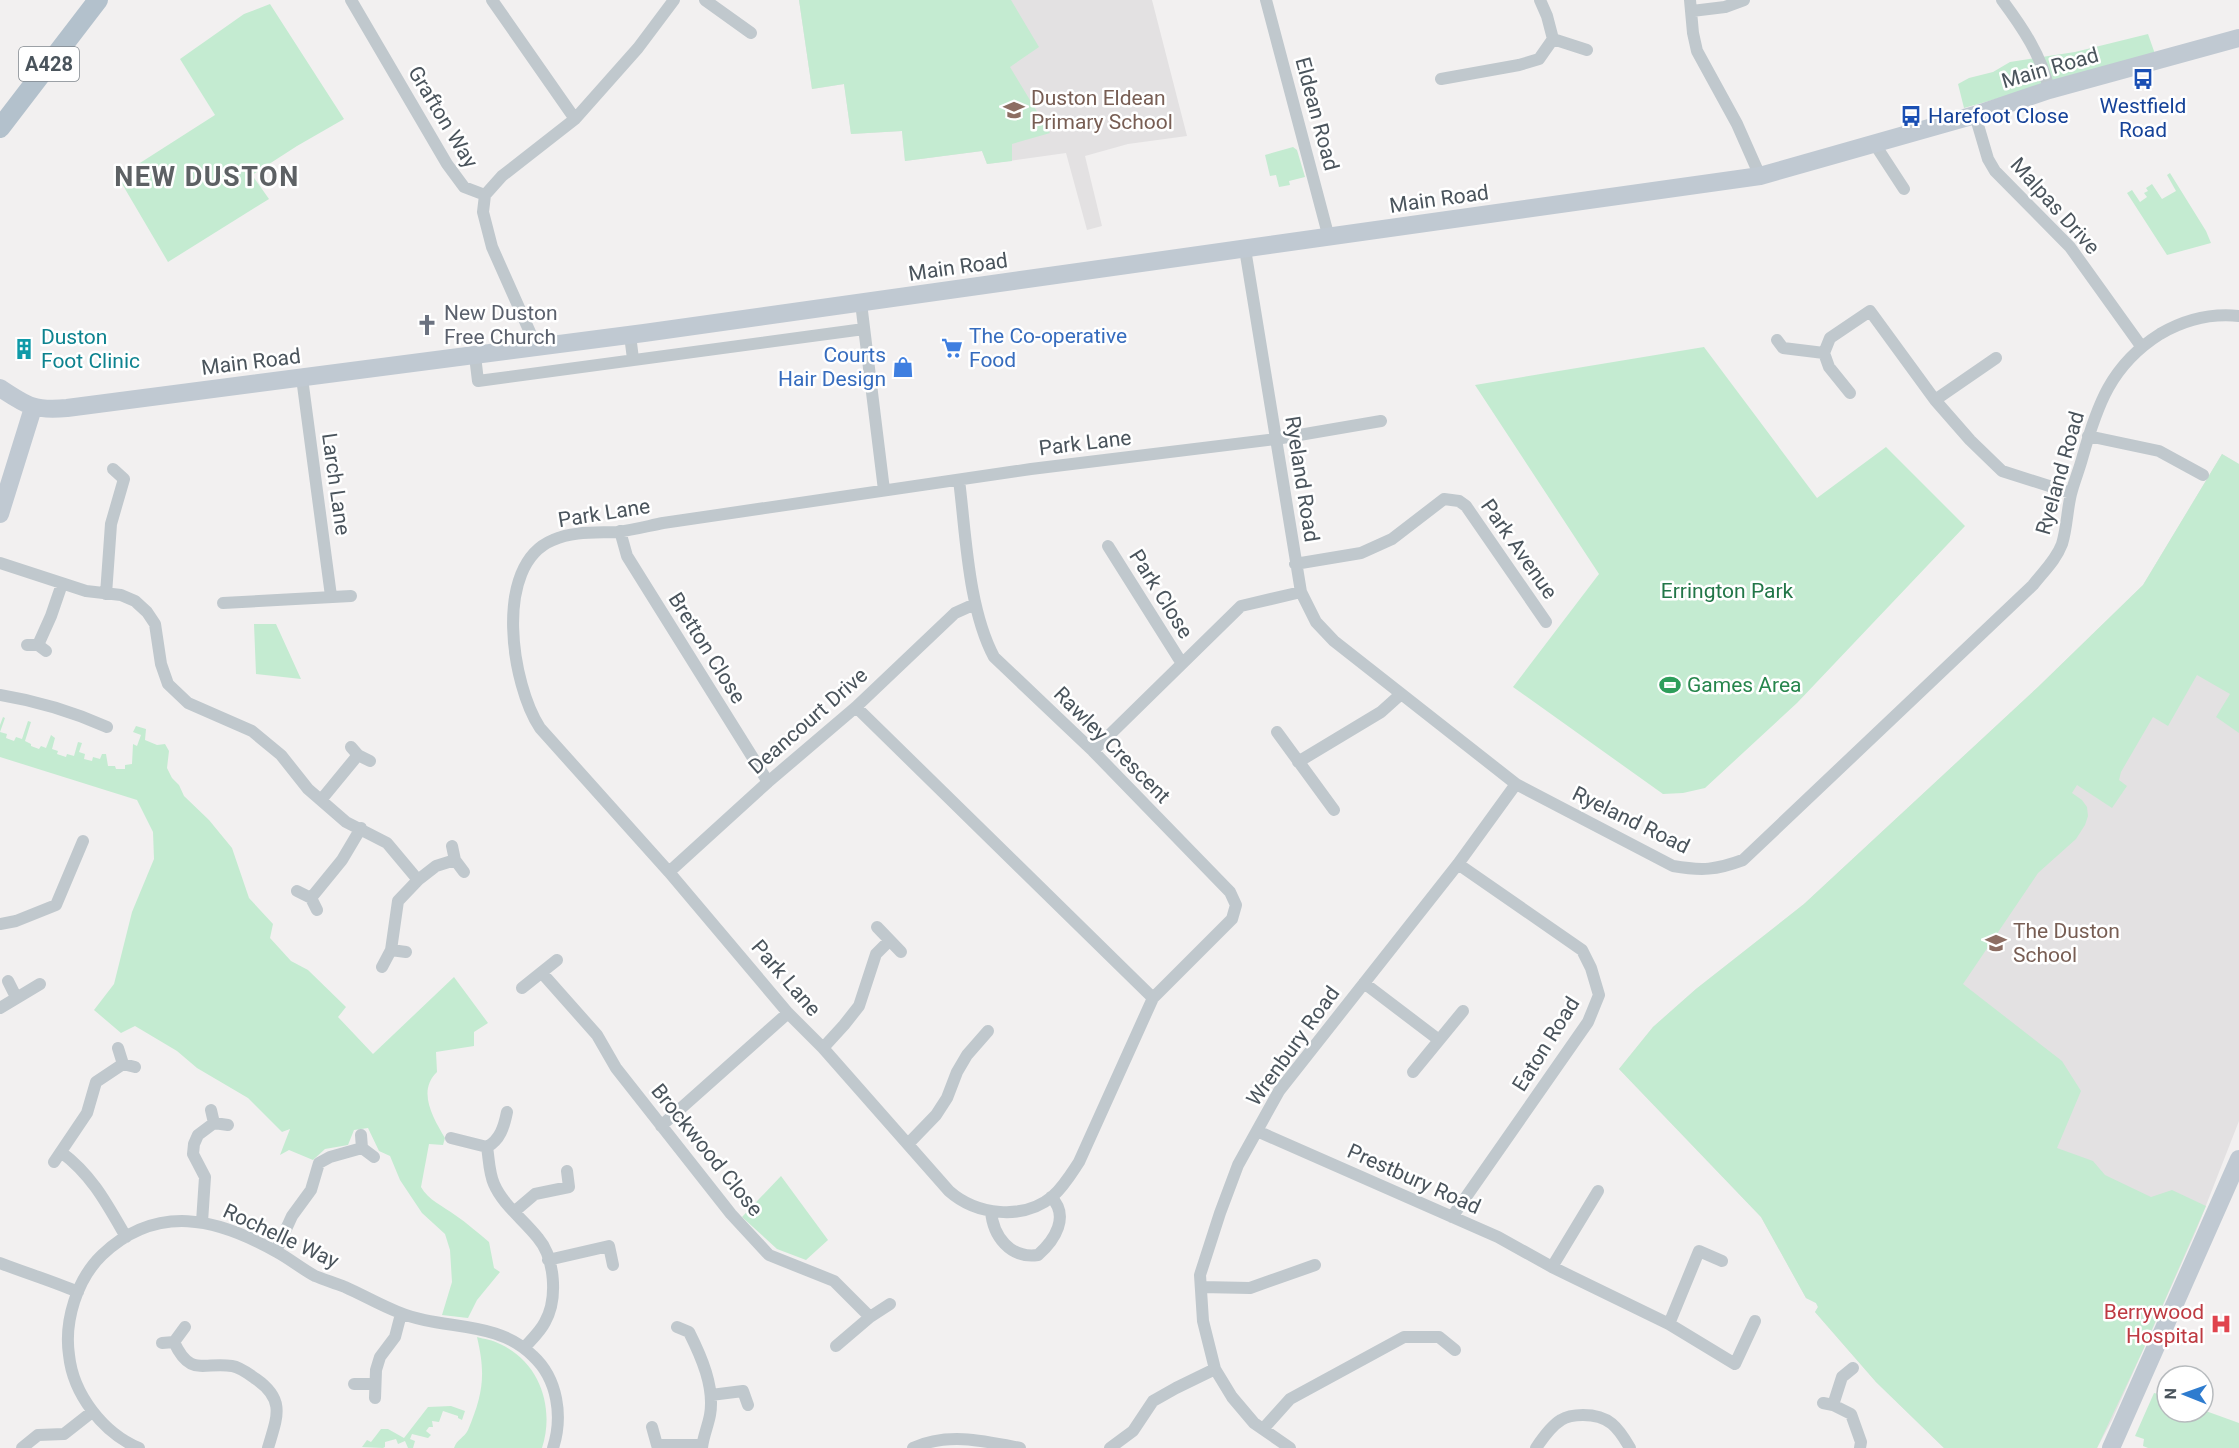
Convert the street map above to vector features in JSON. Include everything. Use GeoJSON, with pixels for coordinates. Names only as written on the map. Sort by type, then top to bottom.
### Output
{"type":"FeatureCollection","features":[{"type":"Feature","properties":{"kind":"main road","name":"A428"},"geometry":{"type":"LineString","coordinates":[[0,128],[98,0]]}},
{"type":"Feature","properties":{"kind":"street","name":"Grafton Way"},"geometry":{"type":"LineString","coordinates":[[351,0],[447,164],[464,187],[485,195]]}},
{"type":"Feature","properties":{"kind":"street"},"geometry":{"type":"LineString","coordinates":[[492,0],[575,119]]}},
{"type":"Feature","properties":{"kind":"street"},"geometry":{"type":"LineString","coordinates":[[537,348],[492,247],[483,212],[485,195],[502,176],[575,119],[638,48],[674,0]]}},
{"type":"Feature","properties":{"kind":"street"},"geometry":{"type":"LineString","coordinates":[[705,0],[751,33]]}},
{"type":"Feature","properties":{"kind":"street","name":"Eldean Road"},"geometry":{"type":"LineString","coordinates":[[1266,0],[1329,238]]}},
{"type":"Feature","properties":{"kind":"street"},"geometry":{"type":"LineString","coordinates":[[1540,0],[1553,39]]}},
{"type":"Feature","properties":{"kind":"street"},"geometry":{"type":"LineString","coordinates":[[1744,0],[1725,7],[1691,5],[1693,33],[1698,51],[1737,124],[1760,176]]}},
{"type":"Feature","properties":{"kind":"street"},"geometry":{"type":"LineString","coordinates":[[2002,0],[2030,40],[2049,90]]}},
{"type":"Feature","properties":{"kind":"street","name":"Main Road"},"geometry":{"type":"LineString","coordinates":[[33,408],[47,410],[67,408],[537,348],[1760,176],[1975,115],[2049,90],[2239,38]]}},
{"type":"Feature","properties":{"kind":"street"},"geometry":{"type":"LineString","coordinates":[[1553,39],[1587,50]]}},
{"type":"Feature","properties":{"kind":"street"},"geometry":{"type":"LineString","coordinates":[[1441,79],[1519,65],[1539,58],[1553,39]]}},
{"type":"Feature","properties":{"kind":"street","name":"Malpas Drive"},"geometry":{"type":"LineString","coordinates":[[1975,115],[1988,159],[1995,171],[2070,247],[2141,346]]}},
{"type":"Feature","properties":{"kind":"street"},"geometry":{"type":"LineString","coordinates":[[1874,143],[1904,189]]}},
{"type":"Feature","properties":{"kind":"street","name":"Ryeland Road"},"geometry":{"type":"LineString","coordinates":[[1245,249],[1300,592],[1316,621],[1334,641],[1516,784],[1673,866],[1699,871],[1721,868],[1743,860],[2033,585],[2051,563],[2062,544],[2071,492],[2105,390],[2121,367],[2141,346],[2164,332],[2204,316],[2239,316]]}},
{"type":"Feature","properties":{"kind":"street"},"geometry":{"type":"LineString","coordinates":[[861,303],[884,490]]}},
{"type":"Feature","properties":{"kind":"street"},"geometry":{"type":"LineString","coordinates":[[1850,393],[1829,367],[1824,353],[1830,338],[1870,311],[1935,400],[1970,440],[2002,471],[2071,492]]}},
{"type":"Feature","properties":{"kind":"street"},"geometry":{"type":"LineString","coordinates":[[475,356],[478,381],[864,328]]}},
{"type":"Feature","properties":{"kind":"street"},"geometry":{"type":"LineString","coordinates":[[630,335],[633,359]]}},
{"type":"Feature","properties":{"kind":"street"},"geometry":{"type":"LineString","coordinates":[[1777,340],[1783,348],[1824,353]]}},
{"type":"Feature","properties":{"kind":"street"},"geometry":{"type":"LineString","coordinates":[[1935,400],[1996,358]]}},
{"type":"Feature","properties":{"kind":"street","name":"Larch Lane"},"geometry":{"type":"LineString","coordinates":[[302,378],[331,596]]}},
{"type":"Feature","properties":{"kind":"street"},"geometry":{"type":"LineString","coordinates":[[0,388],[33,408],[0,514]]}},
{"type":"Feature","properties":{"kind":"street","name":"Park Lane"},"geometry":{"type":"LineString","coordinates":[[1119,1077],[1079,1162],[1066,1183],[1051,1197],[1030,1208],[1013,1212],[991,1211],[960,1201],[823,1048],[788,1013],[669,872],[540,729],[533,718],[514,647],[513,603],[517,586],[533,556],[544,545],[554,539],[576,534],[620,531],[884,490],[1276,439],[1382,421]]}},
{"type":"Feature","properties":{"kind":"street"},"geometry":{"type":"LineString","coordinates":[[2088,436],[2159,452],[2202,475]]}},
{"type":"Feature","properties":{"kind":"street"},"geometry":{"type":"LineString","coordinates":[[106,594],[111,524],[131,480],[113,470]]}},
{"type":"Feature","properties":{"kind":"street","name":"Rawley Crescent"},"geometry":{"type":"LineString","coordinates":[[959,480],[975,604],[984,639],[994,657],[1093,751],[1230,891],[1236,905],[1233,919],[1153,998],[1119,1077]]}},
{"type":"Feature","properties":{"kind":"street","name":"Park Avenue"},"geometry":{"type":"LineString","coordinates":[[1295,564],[1361,553],[1392,539],[1444,499],[1452,499],[1466,506],[1546,622]]}},
{"type":"Feature","properties":{"kind":"street","name":"Bretton Close"},"geometry":{"type":"LineString","coordinates":[[620,531],[627,556],[768,782]]}},
{"type":"Feature","properties":{"kind":"street","name":"Park Close"},"geometry":{"type":"LineString","coordinates":[[1108,546],[1181,662]]}},
{"type":"Feature","properties":{"kind":"street"},"geometry":{"type":"LineString","coordinates":[[0,563],[86,591],[121,595],[135,601],[147,612],[155,624],[161,664],[168,684],[181,698],[197,708],[261,737],[321,800],[346,822],[387,843],[418,880]]}},
{"type":"Feature","properties":{"kind":"street"},"geometry":{"type":"LineString","coordinates":[[37,647],[62,584]]}},
{"type":"Feature","properties":{"kind":"street"},"geometry":{"type":"LineString","coordinates":[[1093,751],[1181,662],[1241,606],[1300,592]]}},
{"type":"Feature","properties":{"kind":"street"},"geometry":{"type":"LineString","coordinates":[[224,603],[351,596]]}},
{"type":"Feature","properties":{"kind":"street","name":"Deancourt Drive"},"geometry":{"type":"LineString","coordinates":[[669,872],[768,782],[856,707],[955,613],[975,604]]}},
{"type":"Feature","properties":{"kind":"street"},"geometry":{"type":"LineString","coordinates":[[1298,762],[1381,712],[1401,694]]}},
{"type":"Feature","properties":{"kind":"street"},"geometry":{"type":"LineString","coordinates":[[0,695],[46,705],[107,727]]}},
{"type":"Feature","properties":{"kind":"street"},"geometry":{"type":"LineString","coordinates":[[856,707],[1153,998]]}},
{"type":"Feature","properties":{"kind":"street"},"geometry":{"type":"LineString","coordinates":[[1276,732],[1334,810]]}},
{"type":"Feature","properties":{"kind":"street"},"geometry":{"type":"LineString","coordinates":[[321,800],[354,751],[370,761]]}},
{"type":"Feature","properties":{"kind":"street","name":"Wrenbury Road"},"geometry":{"type":"LineString","coordinates":[[1290,1448],[1254,1423],[1232,1397],[1215,1369],[1203,1321],[1200,1275],[1220,1212],[1238,1165],[1279,1091],[1458,864],[1516,784]]}},
{"type":"Feature","properties":{"kind":"street"},"geometry":{"type":"LineString","coordinates":[[297,891],[314,904],[361,828]]}},
{"type":"Feature","properties":{"kind":"street"},"geometry":{"type":"LineString","coordinates":[[0,924],[16,921],[56,905],[84,841]]}},
{"type":"Feature","properties":{"kind":"street"},"geometry":{"type":"LineString","coordinates":[[452,846],[456,860],[464,872]]}},
{"type":"Feature","properties":{"kind":"street"},"geometry":{"type":"LineString","coordinates":[[382,967],[391,950],[398,901],[418,880],[436,866],[456,860]]}},
{"type":"Feature","properties":{"kind":"street","name":"Eaton Road"},"geometry":{"type":"LineString","coordinates":[[1452,1217],[1588,1022],[1599,994],[1591,968],[1582,950],[1458,864]]}},
{"type":"Feature","properties":{"kind":"street"},"geometry":{"type":"LineString","coordinates":[[877,927],[901,952]]}},
{"type":"Feature","properties":{"kind":"street"},"geometry":{"type":"LineString","coordinates":[[823,1048],[859,1006],[876,954],[889,941]]}},
{"type":"Feature","properties":{"kind":"street"},"geometry":{"type":"LineString","coordinates":[[391,950],[406,952]]}},
{"type":"Feature","properties":{"kind":"street"},"geometry":{"type":"LineString","coordinates":[[522,988],[558,960]]}},
{"type":"Feature","properties":{"kind":"street","name":"Brockwood Close"},"geometry":{"type":"LineString","coordinates":[[542,973],[597,1035],[616,1068],[661,1126],[731,1214],[769,1255],[834,1281],[870,1317]]}},
{"type":"Feature","properties":{"kind":"street"},"geometry":{"type":"LineString","coordinates":[[8,981],[16,997]]}},
{"type":"Feature","properties":{"kind":"street"},"geometry":{"type":"LineString","coordinates":[[1364,983],[1439,1040]]}},
{"type":"Feature","properties":{"kind":"street"},"geometry":{"type":"LineString","coordinates":[[0,1008],[40,984]]}},
{"type":"Feature","properties":{"kind":"street"},"geometry":{"type":"LineString","coordinates":[[1413,1072],[1463,1011]]}},
{"type":"Feature","properties":{"kind":"street"},"geometry":{"type":"LineString","coordinates":[[661,1126],[788,1013]]}},
{"type":"Feature","properties":{"kind":"street"},"geometry":{"type":"LineString","coordinates":[[908,1144],[936,1115],[947,1098],[957,1072],[967,1055],[988,1031]]}},
{"type":"Feature","properties":{"kind":"street"},"geometry":{"type":"LineString","coordinates":[[118,1048],[129,1066],[96,1082],[87,1113],[58,1157],[72,1160],[96,1185],[126,1237]]}},
{"type":"Feature","properties":{"kind":"street"},"geometry":{"type":"LineString","coordinates":[[211,1110],[214,1123]]}},
{"type":"Feature","properties":{"kind":"street"},"geometry":{"type":"LineString","coordinates":[[451,1138],[487,1148],[495,1143],[500,1135],[507,1112]]}},
{"type":"Feature","properties":{"kind":"street"},"geometry":{"type":"LineString","coordinates":[[202,1222],[205,1177],[194,1154],[194,1144],[198,1135],[214,1123],[228,1125]]}},
{"type":"Feature","properties":{"kind":"street","name":"Prestbury Road"},"geometry":{"type":"LineString","coordinates":[[1257,1131],[1498,1237],[1552,1268],[1669,1324],[1734,1368],[1755,1321]]}},
{"type":"Feature","properties":{"kind":"street"},"geometry":{"type":"LineString","coordinates":[[361,1135],[362,1148],[374,1157]]}},
{"type":"Feature","properties":{"kind":"street"},"geometry":{"type":"LineString","coordinates":[[276,1251],[292,1216],[311,1190],[319,1163],[330,1157],[362,1148]]}},
{"type":"Feature","properties":{"kind":"street"},"geometry":{"type":"LineString","coordinates":[[487,1148],[493,1182],[505,1201],[540,1239],[548,1260],[553,1291],[551,1307],[545,1322],[525,1347]]}},
{"type":"Feature","properties":{"kind":"street"},"geometry":{"type":"LineString","coordinates":[[2111,1448],[2239,1159]]}},
{"type":"Feature","properties":{"kind":"street"},"geometry":{"type":"LineString","coordinates":[[515,1211],[535,1194],[569,1187],[567,1171]]}},
{"type":"Feature","properties":{"kind":"street"},"geometry":{"type":"LineString","coordinates":[[1552,1268],[1599,1191]]}},
{"type":"Feature","properties":{"kind":"street"},"geometry":{"type":"LineString","coordinates":[[991,1211],[994,1230],[1008,1248],[1018,1254],[1038,1255],[1051,1240],[1061,1216],[1061,1210],[1051,1197]]}},
{"type":"Feature","properties":{"kind":"street","name":"Rochelle Way"},"geometry":{"type":"LineString","coordinates":[[140,1448],[117,1434],[93,1412],[82,1397],[69,1356],[68,1335],[78,1292],[87,1273],[97,1260],[126,1237],[156,1224],[186,1220],[219,1226],[276,1251],[315,1276],[401,1314],[434,1323],[488,1330],[525,1347],[545,1371],[556,1400],[558,1422],[553,1448]]}},
{"type":"Feature","properties":{"kind":"street"},"geometry":{"type":"LineString","coordinates":[[548,1260],[609,1246],[613,1265]]}},
{"type":"Feature","properties":{"kind":"street"},"geometry":{"type":"LineString","coordinates":[[1669,1324],[1694,1249],[1722,1261]]}},
{"type":"Feature","properties":{"kind":"street"},"geometry":{"type":"LineString","coordinates":[[0,1263],[19,1272],[46,1278],[78,1292]]}},
{"type":"Feature","properties":{"kind":"street"},"geometry":{"type":"LineString","coordinates":[[1201,1287],[1250,1288],[1315,1265]]}},
{"type":"Feature","properties":{"kind":"street"},"geometry":{"type":"LineString","coordinates":[[836,1346],[870,1317],[890,1304]]}},
{"type":"Feature","properties":{"kind":"street"},"geometry":{"type":"LineString","coordinates":[[375,1398],[374,1384],[380,1357],[395,1337],[401,1314]]}},
{"type":"Feature","properties":{"kind":"street"},"geometry":{"type":"LineString","coordinates":[[185,1327],[168,1342],[193,1365],[234,1366],[266,1386],[273,1395],[277,1415],[268,1448]]}},
{"type":"Feature","properties":{"kind":"street"},"geometry":{"type":"LineString","coordinates":[[652,1427],[657,1445],[702,1447],[711,1413],[711,1395],[698,1350],[689,1332],[677,1327]]}},
{"type":"Feature","properties":{"kind":"street"},"geometry":{"type":"LineString","coordinates":[[1263,1429],[1290,1399],[1404,1337],[1439,1337],[1455,1350]]}},
{"type":"Feature","properties":{"kind":"street"},"geometry":{"type":"LineString","coordinates":[[1853,1368],[1842,1377],[1828,1404],[1851,1414],[1861,1442],[1860,1448]]}},
{"type":"Feature","properties":{"kind":"street"},"geometry":{"type":"LineString","coordinates":[[1112,1447],[1133,1431],[1153,1401],[1215,1369]]}},
{"type":"Feature","properties":{"kind":"street"},"geometry":{"type":"LineString","coordinates":[[354,1384],[374,1384]]}},
{"type":"Feature","properties":{"kind":"street"},"geometry":{"type":"LineString","coordinates":[[711,1395],[743,1391],[748,1405]]}},
{"type":"Feature","properties":{"kind":"street"},"geometry":{"type":"LineString","coordinates":[[22,1448],[38,1435],[64,1434],[93,1412]]}},
{"type":"Feature","properties":{"kind":"street"},"geometry":{"type":"LineString","coordinates":[[1536,1448],[1560,1420],[1574,1415],[1591,1415],[1608,1419],[1630,1448]]}},
{"type":"Feature","properties":{"kind":"street"},"geometry":{"type":"LineString","coordinates":[[913,1448],[941,1440],[961,1439],[1020,1448]]}},
{"type":"Feature","properties":{"kind":"shaded area","name":"Duston Eldean Primary School"},"geometry":{"type":"Polygon","coordinates":[[[799,0],[1152,0],[1187,136],[1128,144],[1085,156],[1102,226],[1087,230],[1066,153],[987,164],[982,151],[905,161],[902,131],[851,134],[844,84],[812,89],[799,0]]]}},
{"type":"Feature","properties":{"kind":"shaded area","name":"The Duston School"},"geometry":{"type":"Polygon","coordinates":[[[2222,454],[2239,464],[2239,1121],[2196,1231],[2112,1420],[2097,1448],[1944,1448],[1876,1382],[1815,1312],[1818,1307],[1816,1303],[1806,1298],[1761,1217],[1619,1069],[1653,1027],[1696,989],[1804,904],[2038,687],[2143,585],[2222,454]]]}},
{"type":"Feature","properties":{"kind":"green space"},"geometry":{"type":"Polygon","coordinates":[[[799,0],[1011,0],[1039,47],[1010,67],[1050,133],[1012,144],[1012,161],[987,164],[982,151],[905,161],[902,131],[851,134],[844,84],[812,89],[799,0]]]}},
{"type":"Feature","properties":{"kind":"green space"},"geometry":{"type":"Polygon","coordinates":[[[270,4],[344,119],[252,175],[269,199],[168,262],[118,177],[215,115],[180,59],[244,14],[270,4]]]}},
{"type":"Feature","properties":{"kind":"green space"},"geometry":{"type":"Polygon","coordinates":[[[2148,34],[2155,54],[1964,108],[1958,84],[1969,78],[1993,72],[2010,62],[2075,52],[2148,34]]]}},
{"type":"Feature","properties":{"kind":"green space"},"geometry":{"type":"Polygon","coordinates":[[[1293,147],[1297,150],[1305,177],[1289,181],[1290,185],[1279,187],[1276,175],[1270,176],[1265,155],[1293,147]]]}},
{"type":"Feature","properties":{"kind":"green space"},"geometry":{"type":"Polygon","coordinates":[[[2170,173],[2211,243],[2167,255],[2127,193],[2132,190],[2140,202],[2147,197],[2144,193],[2148,191],[2146,188],[2152,184],[2162,199],[2176,191],[2167,175],[2170,173]]]}},
{"type":"Feature","properties":{"kind":"green space","name":"Errington Park"},"geometry":{"type":"Polygon","coordinates":[[[1704,347],[1817,498],[1886,447],[1965,526],[1797,703],[1705,788],[1683,793],[1663,794],[1513,687],[1599,574],[1475,385],[1704,347]]]}},
{"type":"Feature","properties":{"kind":"green space","name":"The Duston School"},"geometry":{"type":"Polygon","coordinates":[[[2222,454],[2239,464],[2239,733],[2216,717],[2230,694],[2197,675],[2168,726],[2153,717],[2121,772],[2119,780],[2127,786],[2112,808],[2077,785],[2072,793],[2087,807],[2088,816],[2085,825],[2076,839],[2038,873],[1963,984],[2062,1061],[2081,1091],[2057,1148],[2093,1161],[2105,1175],[2151,1197],[2172,1190],[2206,1206],[2097,1448],[1944,1448],[1876,1382],[1815,1312],[1818,1307],[1816,1303],[1806,1298],[1761,1217],[1619,1069],[1653,1027],[1696,989],[1804,904],[2038,687],[2143,585],[2222,454]]]}},
{"type":"Feature","properties":{"kind":"green space"},"geometry":{"type":"Polygon","coordinates":[[[254,624],[276,624],[301,679],[256,674],[254,624]]]}},
{"type":"Feature","properties":{"kind":"green space"},"geometry":{"type":"Polygon","coordinates":[[[3,717],[5,718],[0,732],[0,725],[3,717]]]}},
{"type":"Feature","properties":{"kind":"green space"},"geometry":{"type":"Polygon","coordinates":[[[28,721],[31,722],[25,741],[31,746],[39,749],[41,746],[46,748],[51,735],[55,738],[52,749],[58,751],[57,754],[66,757],[67,754],[74,756],[78,742],[82,743],[79,752],[85,754],[84,759],[92,761],[93,757],[100,759],[102,754],[106,754],[108,766],[115,766],[116,769],[125,769],[125,765],[132,764],[133,744],[137,746],[141,735],[133,732],[136,726],[146,729],[145,740],[157,745],[165,744],[169,751],[167,768],[172,778],[179,785],[184,796],[209,820],[232,848],[249,898],[273,924],[270,938],[291,961],[308,970],[346,1007],[338,1017],[373,1054],[454,977],[488,1023],[474,1032],[474,1046],[436,1052],[437,1072],[431,1079],[428,1096],[432,1113],[445,1138],[443,1145],[429,1144],[421,1187],[432,1199],[489,1242],[494,1268],[500,1272],[477,1300],[468,1318],[442,1315],[452,1282],[450,1250],[445,1234],[422,1213],[400,1180],[390,1156],[379,1151],[368,1128],[354,1130],[348,1145],[325,1149],[313,1160],[289,1150],[280,1155],[290,1129],[282,1132],[248,1098],[197,1068],[177,1051],[135,1026],[121,1033],[94,1010],[114,984],[132,912],[154,859],[153,832],[137,800],[0,757],[0,732],[7,734],[6,738],[14,741],[16,737],[22,739],[28,721]]]}},
{"type":"Feature","properties":{"kind":"green space"},"geometry":{"type":"Polygon","coordinates":[[[781,1176],[828,1240],[806,1260],[777,1249],[742,1217],[781,1176]]]}},
{"type":"Feature","properties":{"kind":"green space"},"geometry":{"type":"Polygon","coordinates":[[[477,1337],[497,1343],[514,1352],[534,1374],[541,1388],[547,1417],[542,1448],[454,1448],[468,1430],[480,1395],[482,1362],[477,1337]]]}},
{"type":"Feature","properties":{"kind":"green space"},"geometry":{"type":"Polygon","coordinates":[[[2154,1393],[2155,1424],[2215,1424],[2215,1414],[2239,1423],[2239,1448],[2148,1448],[2143,1446],[2144,1439],[2135,1436],[2154,1393]]]}},
{"type":"Feature","properties":{"kind":"green space"},"geometry":{"type":"Polygon","coordinates":[[[451,1406],[465,1411],[462,1420],[458,1416],[443,1411],[439,1422],[432,1421],[433,1427],[429,1427],[426,1431],[431,1435],[428,1438],[412,1434],[410,1439],[415,1441],[413,1448],[408,1448],[405,1441],[398,1444],[396,1439],[385,1442],[383,1448],[362,1447],[367,1440],[371,1442],[381,1429],[388,1429],[404,1438],[428,1407],[451,1406]]]}},
{"type":"Feature","properties":{"kind":"place","name":"Westfield Road"},"geometry":{"type":"Point","coordinates":[2143,79]}},
{"type":"Feature","properties":{"kind":"place","name":"Duston Eldean Primary School"},"geometry":{"type":"Point","coordinates":[1014,110]}},
{"type":"Feature","properties":{"kind":"place","name":"Harefoot Close"},"geometry":{"type":"Point","coordinates":[1911,116]}},
{"type":"Feature","properties":{"kind":"place","name":"New Duston Free Church"},"geometry":{"type":"Point","coordinates":[427,325]}},
{"type":"Feature","properties":{"kind":"place","name":"The Co-operative Food"},"geometry":{"type":"Point","coordinates":[952,348]}},
{"type":"Feature","properties":{"kind":"place","name":"Duston Foot Clinic"},"geometry":{"type":"Point","coordinates":[24,349]}},
{"type":"Feature","properties":{"kind":"place","name":"Courts Hair Design"},"geometry":{"type":"Point","coordinates":[903,367]}},
{"type":"Feature","properties":{"kind":"place","name":"Games Area"},"geometry":{"type":"Point","coordinates":[1670,685]}},
{"type":"Feature","properties":{"kind":"place","name":"The Duston School"},"geometry":{"type":"Point","coordinates":[1996,943]}},
{"type":"Feature","properties":{"kind":"place","name":"Berrywood Hospital"},"geometry":{"type":"Point","coordinates":[2221,1324]}},
{"type":"Feature","properties":{"kind":"district","name":"NEW DUSTON"},"geometry":{"type":"Point","coordinates":[207,177]}}]}
